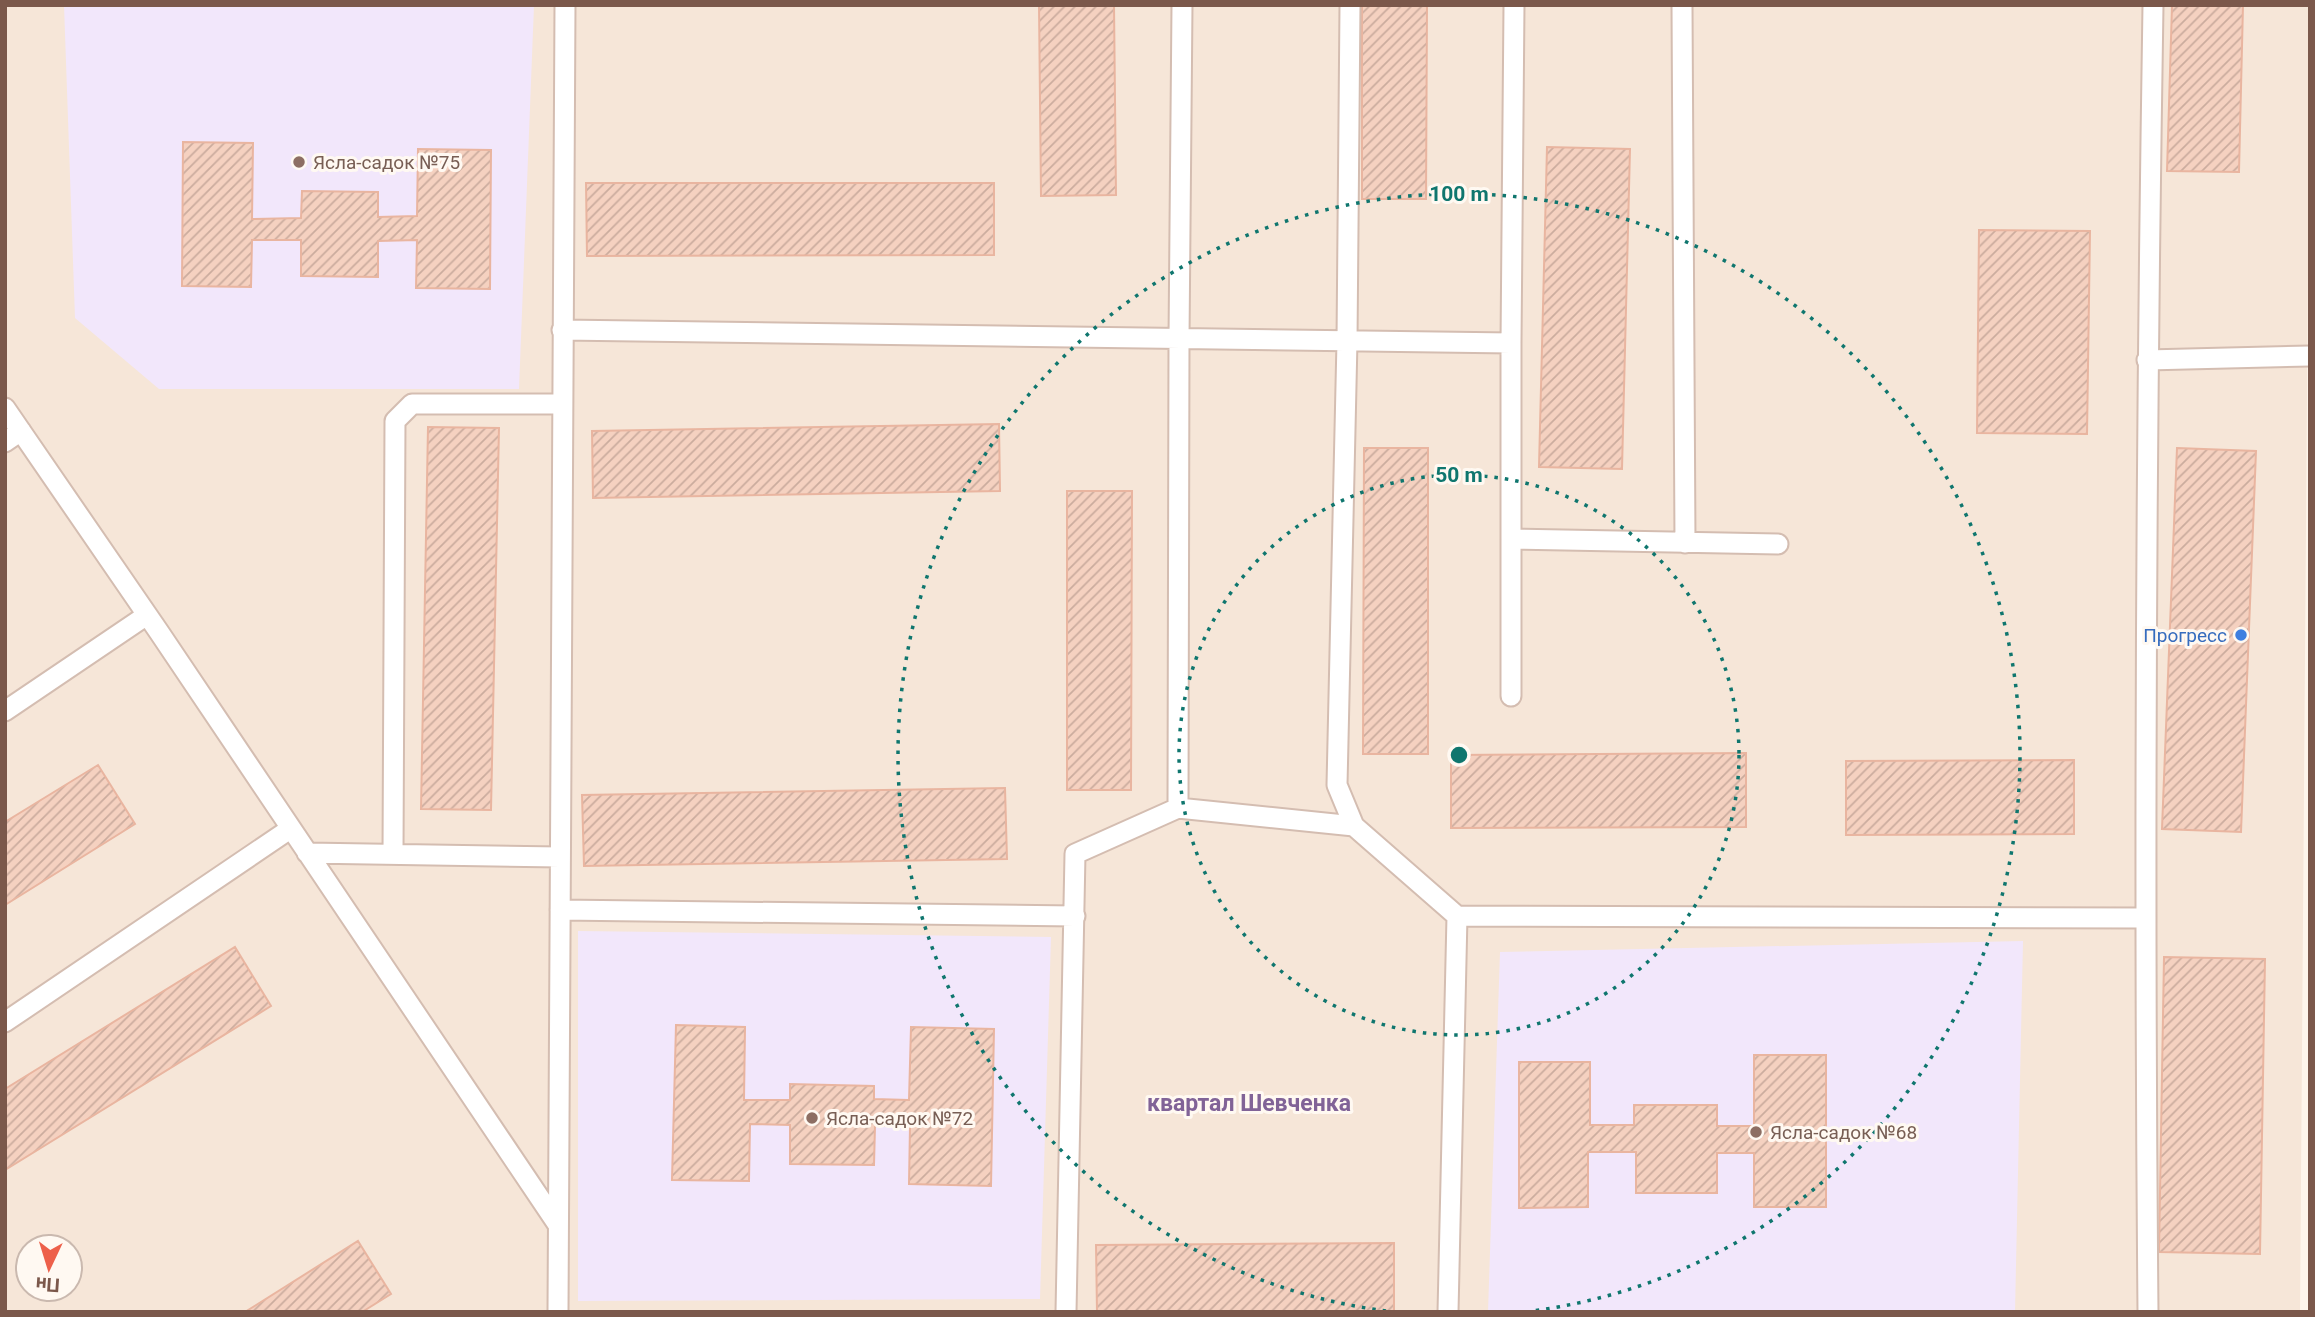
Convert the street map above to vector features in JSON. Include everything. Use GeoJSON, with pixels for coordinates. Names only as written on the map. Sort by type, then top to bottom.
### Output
{"type":"FeatureCollection","features":[{"type":"Feature","properties":{"kind":"lane"},"geometry":{"type":"LineString","coordinates":[[558,1312],[565,5]]}},
{"type":"Feature","properties":{"kind":"lane"},"geometry":{"type":"LineString","coordinates":[[1178,808],[1182,5]]}},
{"type":"Feature","properties":{"kind":"lane"},"geometry":{"type":"LineString","coordinates":[[1350,5],[1347,341],[1337,785],[1354,826],[1457,916],[2144,918]]}},
{"type":"Feature","properties":{"kind":"lane"},"geometry":{"type":"LineString","coordinates":[[1511,696],[1510,344],[1514,5]]}},
{"type":"Feature","properties":{"kind":"lane"},"geometry":{"type":"LineString","coordinates":[[1682,5],[1685,543]]}},
{"type":"Feature","properties":{"kind":"lane"},"geometry":{"type":"LineString","coordinates":[[2148,1312],[2144,918],[2147,360],[2153,5]]}},
{"type":"Feature","properties":{"kind":"lane"},"geometry":{"type":"LineString","coordinates":[[562,330],[1510,344]]}},
{"type":"Feature","properties":{"kind":"lane"},"geometry":{"type":"LineString","coordinates":[[2147,360],[2310,356]]}},
{"type":"Feature","properties":{"kind":"lane"},"geometry":{"type":"LineString","coordinates":[[393,854],[395,421],[412,404],[562,404]]}},
{"type":"Feature","properties":{"kind":"lane"},"geometry":{"type":"LineString","coordinates":[[5,408],[10,435],[147,615],[558,1226]]}},
{"type":"Feature","properties":{"kind":"lane"},"geometry":{"type":"LineString","coordinates":[[1511,539],[1778,544]]}},
{"type":"Feature","properties":{"kind":"lane"},"geometry":{"type":"LineString","coordinates":[[5,711],[147,615]]}},
{"type":"Feature","properties":{"kind":"lane"},"geometry":{"type":"LineString","coordinates":[[1066,1312],[1075,854],[1178,808],[1354,826]]}},
{"type":"Feature","properties":{"kind":"lane"},"geometry":{"type":"LineString","coordinates":[[5,1022],[290,829]]}},
{"type":"Feature","properties":{"kind":"lane"},"geometry":{"type":"LineString","coordinates":[[307,853],[560,857]]}},
{"type":"Feature","properties":{"kind":"lane"},"geometry":{"type":"LineString","coordinates":[[560,910],[1075,916]]}},
{"type":"Feature","properties":{"kind":"lane"},"geometry":{"type":"LineString","coordinates":[[1448,1312],[1457,916]]}},
{"type":"Feature","properties":{"kind":"shaded area"},"geometry":{"type":"Polygon","coordinates":[[[5,5],[2310,5],[2300,1312],[5,1312],[5,5]]]}},
{"type":"Feature","properties":{"kind":"shaded area","name":"Ясла-садок №75"},"geometry":{"type":"Polygon","coordinates":[[[64,5],[534,5],[519,389],[159,389],[75,318],[64,5]]]}},
{"type":"Feature","properties":{"kind":"shaded area","name":"Ясла-садок №72"},"geometry":{"type":"Polygon","coordinates":[[[578,931],[1051,937],[1040,1299],[578,1301],[578,931]]]}},
{"type":"Feature","properties":{"kind":"shaded area","name":"Ясла-садок №68"},"geometry":{"type":"Polygon","coordinates":[[[2023,941],[2015,1312],[1488,1312],[1500,952],[2023,941]]]}},
{"type":"Feature","properties":{"kind":"building"},"geometry":{"type":"Polygon","coordinates":[[[1039,5],[1114,5],[1116,195],[1041,196],[1039,5]]]}},
{"type":"Feature","properties":{"kind":"building"},"geometry":{"type":"Polygon","coordinates":[[[1362,5],[1427,5],[1426,199],[1362,199],[1362,5]]]}},
{"type":"Feature","properties":{"kind":"building"},"geometry":{"type":"Polygon","coordinates":[[[2172,5],[2243,5],[2239,172],[2167,171],[2172,5]]]}},
{"type":"Feature","properties":{"kind":"building"},"geometry":{"type":"Polygon","coordinates":[[[183,142],[253,143],[252,219],[301,218],[302,191],[378,192],[378,217],[417,216],[418,149],[491,150],[490,289],[416,288],[417,240],[378,241],[378,277],[301,276],[301,240],[252,240],[251,287],[182,286],[183,142]]]}},
{"type":"Feature","properties":{"kind":"building"},"geometry":{"type":"Polygon","coordinates":[[[1547,147],[1630,149],[1622,469],[1539,467],[1547,147]]]}},
{"type":"Feature","properties":{"kind":"building"},"geometry":{"type":"Polygon","coordinates":[[[586,183],[994,183],[994,255],[587,256],[586,183]]]}},
{"type":"Feature","properties":{"kind":"building"},"geometry":{"type":"Polygon","coordinates":[[[1979,230],[2090,231],[2087,434],[1977,433],[1979,230]]]}},
{"type":"Feature","properties":{"kind":"building"},"geometry":{"type":"Polygon","coordinates":[[[999,424],[1000,491],[593,498],[592,431],[999,424]]]}},
{"type":"Feature","properties":{"kind":"building"},"geometry":{"type":"Polygon","coordinates":[[[428,427],[499,428],[491,810],[421,809],[428,427]]]}},
{"type":"Feature","properties":{"kind":"building"},"geometry":{"type":"Polygon","coordinates":[[[1364,448],[1428,448],[1428,754],[1363,754],[1364,448]]]}},
{"type":"Feature","properties":{"kind":"building"},"geometry":{"type":"Polygon","coordinates":[[[2177,448],[2256,451],[2241,832],[2162,829],[2177,448]]]}},
{"type":"Feature","properties":{"kind":"building"},"geometry":{"type":"Polygon","coordinates":[[[1067,491],[1132,491],[1131,790],[1067,790],[1067,491]]]}},
{"type":"Feature","properties":{"kind":"building"},"geometry":{"type":"Polygon","coordinates":[[[1746,753],[1746,827],[1451,828],[1451,755],[1746,753]]]}},
{"type":"Feature","properties":{"kind":"building"},"geometry":{"type":"Polygon","coordinates":[[[2074,760],[2074,834],[1846,835],[1846,761],[2074,760]]]}},
{"type":"Feature","properties":{"kind":"building"},"geometry":{"type":"Polygon","coordinates":[[[98,765],[135,824],[5,905],[5,822],[98,765]]]}},
{"type":"Feature","properties":{"kind":"building"},"geometry":{"type":"Polygon","coordinates":[[[1005,788],[1007,859],[584,866],[582,795],[1005,788]]]}},
{"type":"Feature","properties":{"kind":"building"},"geometry":{"type":"Polygon","coordinates":[[[235,947],[271,1006],[5,1170],[5,1089],[235,947]]]}},
{"type":"Feature","properties":{"kind":"building"},"geometry":{"type":"Polygon","coordinates":[[[2164,957],[2265,959],[2260,1254],[2159,1252],[2164,957]]]}},
{"type":"Feature","properties":{"kind":"building"},"geometry":{"type":"Polygon","coordinates":[[[676,1025],[745,1027],[744,1100],[790,1100],[790,1084],[874,1086],[874,1099],[909,1100],[911,1027],[994,1029],[991,1186],[909,1184],[910,1126],[875,1126],[874,1165],[790,1164],[790,1125],[750,1124],[749,1181],[672,1180],[676,1025]]]}},
{"type":"Feature","properties":{"kind":"building"},"geometry":{"type":"Polygon","coordinates":[[[1754,1055],[1826,1055],[1826,1207],[1754,1207],[1754,1153],[1717,1153],[1717,1193],[1636,1193],[1636,1152],[1588,1152],[1588,1207],[1519,1208],[1519,1062],[1590,1062],[1590,1125],[1634,1125],[1634,1105],[1717,1105],[1717,1126],[1754,1126],[1754,1055]]]}},
{"type":"Feature","properties":{"kind":"building"},"geometry":{"type":"Polygon","coordinates":[[[358,1241],[391,1294],[362,1312],[245,1312],[358,1241]]]}},
{"type":"Feature","properties":{"kind":"building"},"geometry":{"type":"Polygon","coordinates":[[[1394,1243],[1394,1311],[1097,1312],[1096,1245],[1394,1243]]]}},
{"type":"Feature","properties":{"kind":"place","name":"Ясла-садок №75"},"geometry":{"type":"Point","coordinates":[299,162]}},
{"type":"Feature","properties":{"kind":"place","name":"Прогресс"},"geometry":{"type":"Point","coordinates":[2241,635]}},
{"type":"Feature","properties":{"kind":"place","name":"Ясла-садок №72"},"geometry":{"type":"Point","coordinates":[812,1118]}},
{"type":"Feature","properties":{"kind":"place","name":"Ясла-садок №68"},"geometry":{"type":"Point","coordinates":[1756,1132]}},
{"type":"Feature","properties":{"kind":"district","name":"квартал Шевченка"},"geometry":{"type":"Point","coordinates":[1249,1103]}}]}
